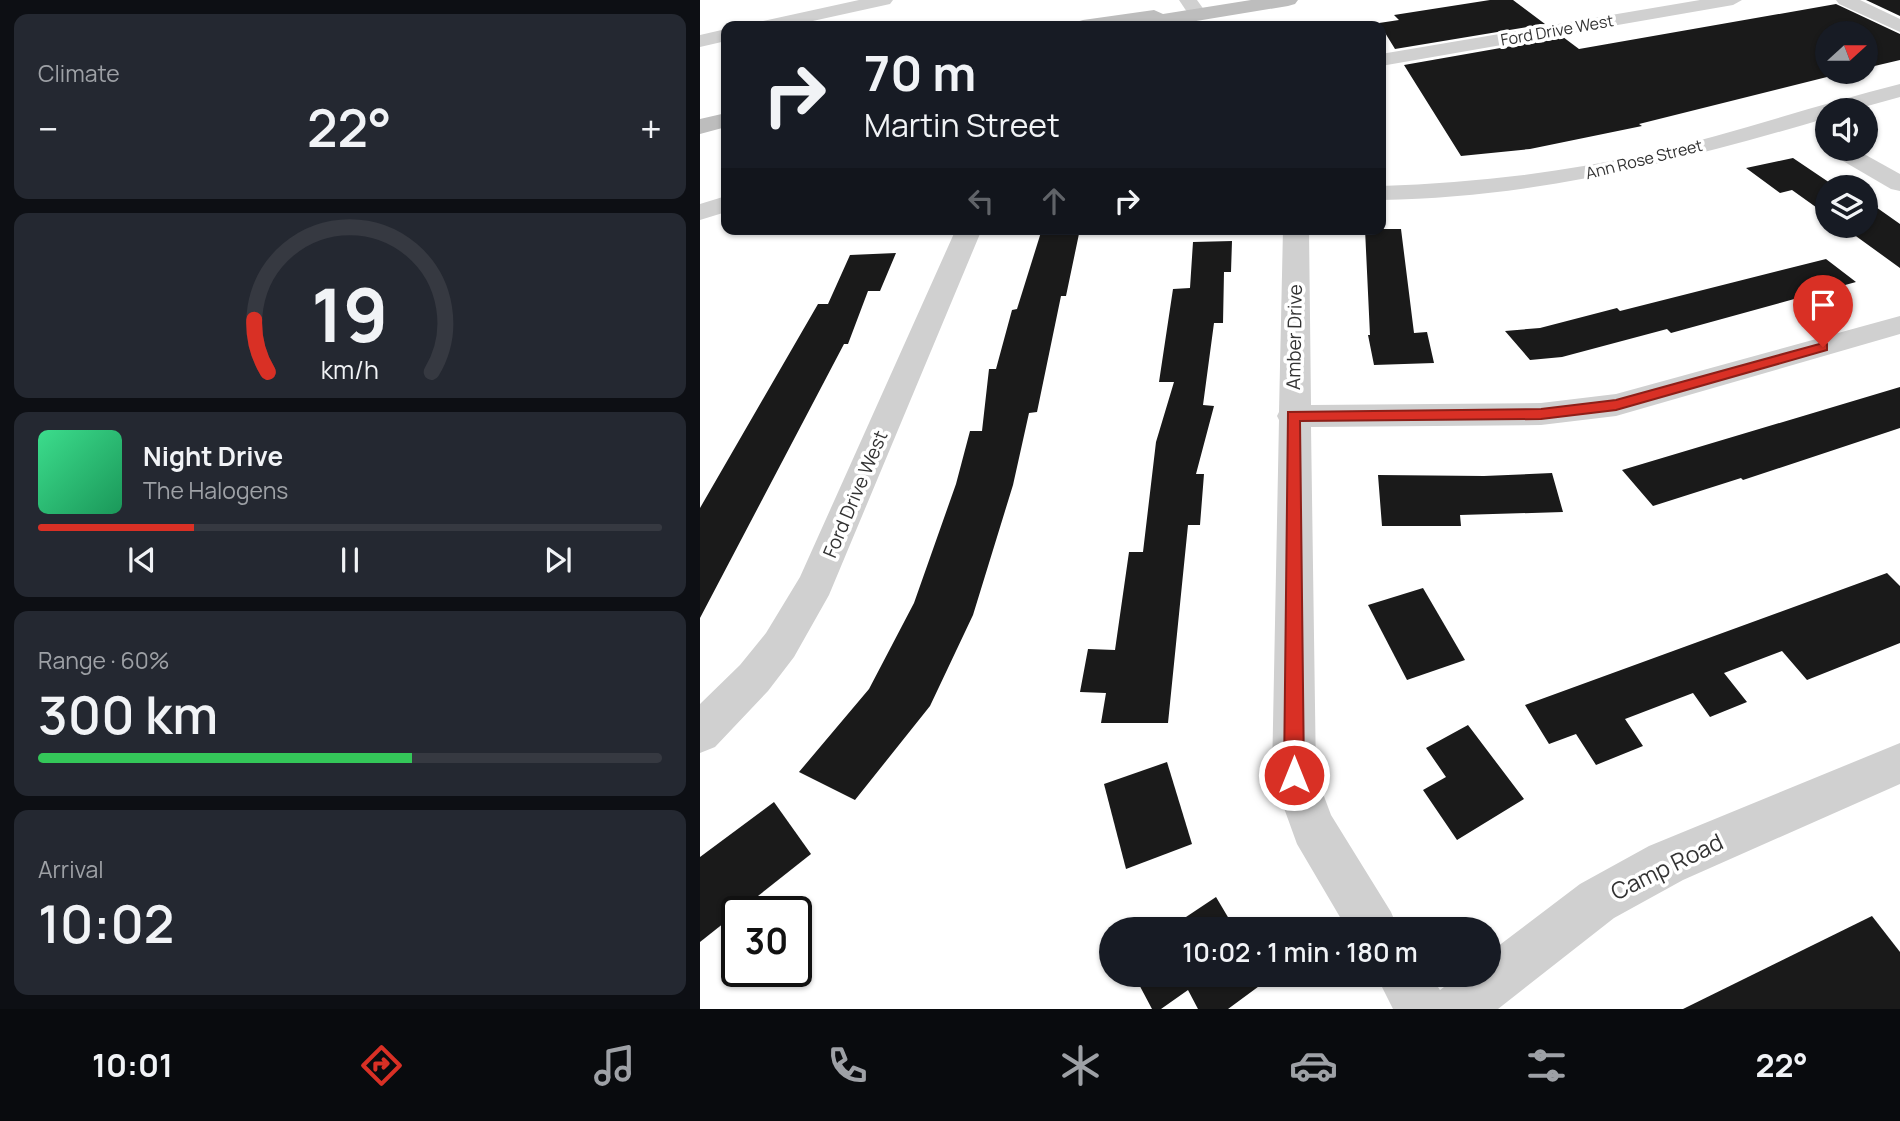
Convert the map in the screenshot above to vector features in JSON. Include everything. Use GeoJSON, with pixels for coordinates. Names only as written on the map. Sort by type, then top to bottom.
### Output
{"type":"FeatureCollection","features":[{"type":"Feature","properties":{"kind":"street"},"geometry":{"type":"LineString","coordinates":[[788,21],[884,0]]}},
{"type":"Feature","properties":{"kind":"street"},"geometry":{"type":"LineString","coordinates":[[1111,21],[1193,7],[1288,0]]}},
{"type":"Feature","properties":{"kind":"street","name":"Ford Drive West"},"geometry":{"type":"LineString","coordinates":[[1386,59],[1733,0]]}},
{"type":"Feature","properties":{"kind":"street"},"geometry":{"type":"LineString","coordinates":[[1845,0],[1900,26]]}},
{"type":"Feature","properties":{"kind":"street"},"geometry":{"type":"LineString","coordinates":[[1146,21],[1193,7]]}},
{"type":"Feature","properties":{"kind":"street"},"geometry":{"type":"LineString","coordinates":[[1571,8],[1593,23]]}},
{"type":"Feature","properties":{"kind":"street"},"geometry":{"type":"LineString","coordinates":[[700,41],[721,36]]}},
{"type":"Feature","properties":{"kind":"street","name":"Ann Rose Street"},"geometry":{"type":"LineString","coordinates":[[1386,193],[1475,188],[1559,178],[1658,157],[1900,90]]}},
{"type":"Feature","properties":{"kind":"street"},"geometry":{"type":"LineString","coordinates":[[700,110],[721,104]]}},
{"type":"Feature","properties":{"kind":"street"},"geometry":{"type":"LineString","coordinates":[[700,127],[721,121]]}},
{"type":"Feature","properties":{"kind":"street"},"geometry":{"type":"LineString","coordinates":[[1790,121],[1815,135]]}},
{"type":"Feature","properties":{"kind":"street"},"geometry":{"type":"LineString","coordinates":[[1860,161],[1900,184]]}},
{"type":"Feature","properties":{"kind":"street"},"geometry":{"type":"LineString","coordinates":[[700,212],[721,206]]}},
{"type":"Feature","properties":{"kind":"street","name":"Ford Drive West"},"geometry":{"type":"LineString","coordinates":[[700,733],[754,678],[780,645],[816,584],[966,235]]}},
{"type":"Feature","properties":{"kind":"street","name":"Amber Drive"},"geometry":{"type":"LineString","coordinates":[[1296,235],[1293,416],[1294,775],[1313,828],[1367,917]]}},
{"type":"Feature","properties":{"kind":"street"},"geometry":{"type":"LineString","coordinates":[[1293,416],[1541,414],[1616,405],[1900,325]]}},
{"type":"Feature","properties":{"kind":"street","name":"Camp Road"},"geometry":{"type":"LineString","coordinates":[[1457,1009],[1597,901],[1666,863],[1900,763]]}},
{"type":"Feature","properties":{"kind":"street"},"geometry":{"type":"LineString","coordinates":[[1408,987],[1422,1009]]}},
{"type":"Feature","properties":{"kind":"building"},"geometry":{"type":"Polygon","coordinates":[[[1490,0],[1513,0],[1545,24],[1395,49],[1386,34],[1386,22],[1399,20],[1394,15],[1490,0]]]}},
{"type":"Feature","properties":{"kind":"building"},"geometry":{"type":"Polygon","coordinates":[[[1866,0],[1900,0],[1900,16],[1866,0]]]}},
{"type":"Feature","properties":{"kind":"building"},"geometry":{"type":"Polygon","coordinates":[[[1836,4],[1872,21],[1815,21],[1815,80],[1639,124],[1642,126],[1530,149],[1461,156],[1404,65],[1563,37],[1579,49],[1836,4]]]}},
{"type":"Feature","properties":{"kind":"building"},"geometry":{"type":"Polygon","coordinates":[[[1878,24],[1900,34],[1900,60],[1878,65],[1878,24]]]}},
{"type":"Feature","properties":{"kind":"building"},"geometry":{"type":"Polygon","coordinates":[[[1793,158],[1818,175],[1815,175],[1815,206],[1792,190],[1780,193],[1746,168],[1793,158]]]}},
{"type":"Feature","properties":{"kind":"building"},"geometry":{"type":"Polygon","coordinates":[[[1878,208],[1900,224],[1900,268],[1859,238],[1878,238],[1878,208]]]}},
{"type":"Feature","properties":{"kind":"building"},"geometry":{"type":"Polygon","coordinates":[[[1386,229],[1401,229],[1414,333],[1427,332],[1434,363],[1374,365],[1365,235],[1386,235],[1386,229]]]}},
{"type":"Feature","properties":{"kind":"building"},"geometry":{"type":"Polygon","coordinates":[[[1040,235],[1079,235],[1066,296],[1061,296],[1037,412],[1029,413],[1013,485],[973,615],[930,706],[855,800],[799,772],[869,689],[914,603],[956,484],[970,431],[982,431],[989,369],[996,369],[1012,310],[1017,309],[1040,235]]]}},
{"type":"Feature","properties":{"kind":"building"},"geometry":{"type":"Polygon","coordinates":[[[1232,241],[1231,272],[1224,272],[1223,323],[1214,323],[1203,405],[1214,406],[1196,474],[1204,474],[1200,525],[1188,525],[1168,723],[1101,723],[1106,693],[1080,692],[1088,649],[1115,650],[1129,552],[1143,552],[1156,442],[1174,382],[1159,382],[1173,289],[1190,288],[1193,242],[1232,241]]]}},
{"type":"Feature","properties":{"kind":"building"},"geometry":{"type":"Polygon","coordinates":[[[896,253],[880,291],[868,291],[848,344],[844,344],[700,618],[700,508],[818,304],[828,304],[850,255],[896,253]]]}},
{"type":"Feature","properties":{"kind":"building"},"geometry":{"type":"Polygon","coordinates":[[[1826,259],[1856,282],[1671,333],[1667,329],[1562,357],[1530,360],[1505,331],[1540,328],[1617,308],[1620,311],[1826,259]]]}},
{"type":"Feature","properties":{"kind":"building"},"geometry":{"type":"Polygon","coordinates":[[[1900,387],[1900,428],[1743,480],[1741,478],[1653,506],[1622,470],[1900,387]]]}},
{"type":"Feature","properties":{"kind":"building"},"geometry":{"type":"Polygon","coordinates":[[[1552,473],[1563,512],[1460,515],[1461,526],[1382,526],[1378,475],[1484,476],[1552,473]]]}},
{"type":"Feature","properties":{"kind":"building"},"geometry":{"type":"Polygon","coordinates":[[[1887,573],[1900,586],[1900,643],[1807,680],[1782,651],[1724,673],[1747,702],[1710,717],[1693,693],[1625,719],[1643,746],[1596,765],[1576,734],[1549,744],[1525,705],[1887,573]]]}},
{"type":"Feature","properties":{"kind":"building"},"geometry":{"type":"Polygon","coordinates":[[[1423,588],[1465,660],[1407,680],[1368,605],[1423,588]]]}},
{"type":"Feature","properties":{"kind":"building"},"geometry":{"type":"Polygon","coordinates":[[[1468,725],[1524,799],[1457,840],[1423,790],[1446,777],[1426,748],[1468,725]]]}},
{"type":"Feature","properties":{"kind":"building"},"geometry":{"type":"Polygon","coordinates":[[[1167,762],[1192,844],[1126,869],[1104,784],[1167,762]]]}},
{"type":"Feature","properties":{"kind":"building"},"geometry":{"type":"Polygon","coordinates":[[[774,802],[811,854],[758,896],[721,896],[721,925],[700,942],[700,857],[774,802]]]}},
{"type":"Feature","properties":{"kind":"building"},"geometry":{"type":"Polygon","coordinates":[[[1216,897],[1228,917],[1186,917],[1216,897]]]}},
{"type":"Feature","properties":{"kind":"building"},"geometry":{"type":"Polygon","coordinates":[[[1872,916],[1900,952],[1900,1009],[1683,1009],[1872,916]]]}},
{"type":"Feature","properties":{"kind":"building"},"geometry":{"type":"Polygon","coordinates":[[[1140,987],[1258,987],[1228,1009],[1198,1009],[1188,990],[1161,1009],[1152,1009],[1140,987]]]}},
{"type":"Feature","properties":{"kind":"route"},"geometry":{"type":"LineString","coordinates":[[1294,775],[1293,416],[1541,414],[1616,405],[1823,347]]}}]}
